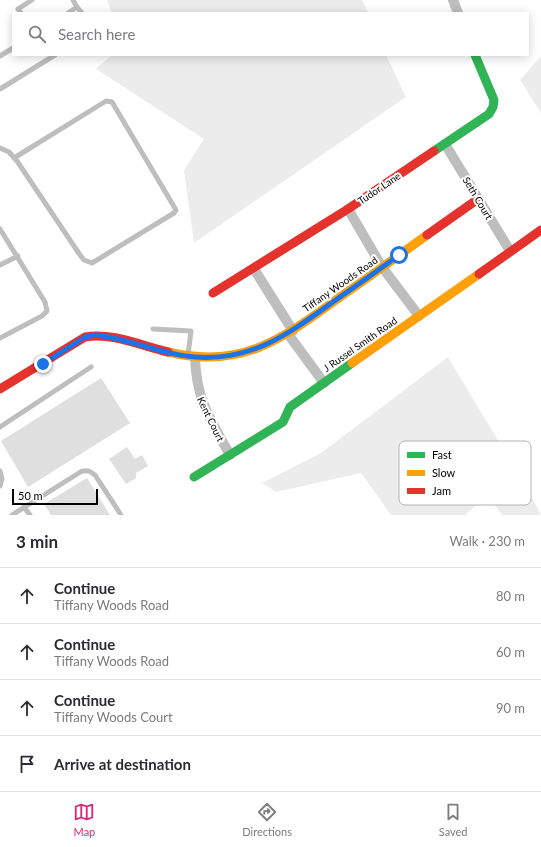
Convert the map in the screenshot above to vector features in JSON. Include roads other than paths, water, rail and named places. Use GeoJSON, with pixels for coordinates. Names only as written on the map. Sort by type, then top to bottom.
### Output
{"type":"FeatureCollection","features":[{"type":"Feature","properties":{"kind":"street"},"geometry":{"type":"LineString","coordinates":[[453,0],[458,12]]}},
{"type":"Feature","properties":{"kind":"street","name":"Tudor Lane"},"geometry":{"type":"LineString","coordinates":[[213,293],[254,269],[348,209],[489,114],[493,107],[494,100],[475,56]]}},
{"type":"Feature","properties":{"kind":"street","name":"Seth Court"},"geometry":{"type":"LineString","coordinates":[[445,144],[510,251]]}},
{"type":"Feature","properties":{"kind":"street","name":"Tiffany Woods Road"},"geometry":{"type":"LineString","coordinates":[[0,389],[85,337],[95,335],[192,357],[217,357],[238,354],[270,344],[291,332],[478,199]]}},
{"type":"Feature","properties":{"kind":"street"},"geometry":{"type":"LineString","coordinates":[[348,209],[382,267],[419,316]]}},
{"type":"Feature","properties":{"kind":"street","name":"J Russel Smith Road"},"geometry":{"type":"LineString","coordinates":[[194,477],[283,422],[290,407],[541,230]]}},
{"type":"Feature","properties":{"kind":"street"},"geometry":{"type":"LineString","coordinates":[[254,269],[291,332],[324,383]]}},
{"type":"Feature","properties":{"kind":"street","name":"Kent Court"},"geometry":{"type":"LineString","coordinates":[[192,357],[199,394],[206,412],[230,455]]}},
{"type":"Feature","properties":{"kind":"lane"},"geometry":{"type":"LineString","coordinates":[[20,12],[18,9],[32,0]]}},
{"type":"Feature","properties":{"kind":"lane"},"geometry":{"type":"LineString","coordinates":[[73,0],[81,12]]}},
{"type":"Feature","properties":{"kind":"lane"},"geometry":{"type":"LineString","coordinates":[[70,12],[77,7]]}},
{"type":"Feature","properties":{"kind":"lane"},"geometry":{"type":"LineString","coordinates":[[0,56],[12,49]]}},
{"type":"Feature","properties":{"kind":"lane"},"geometry":{"type":"LineString","coordinates":[[0,89],[52,56]]}},
{"type":"Feature","properties":{"kind":"lane"},"geometry":{"type":"LineString","coordinates":[[0,148],[9,152],[14,158],[80,255],[84,260],[92,263],[174,213],[176,210],[112,102],[106,101],[14,158]]}},
{"type":"Feature","properties":{"kind":"lane"},"geometry":{"type":"LineString","coordinates":[[0,229],[45,302],[47,311],[42,316],[0,338]]}},
{"type":"Feature","properties":{"kind":"lane"},"geometry":{"type":"LineString","coordinates":[[0,265],[18,256]]}},
{"type":"Feature","properties":{"kind":"lane"},"geometry":{"type":"LineString","coordinates":[[152,329],[191,331],[192,357]]}},
{"type":"Feature","properties":{"kind":"lane"},"geometry":{"type":"LineString","coordinates":[[0,428],[91,367]]}},
{"type":"Feature","properties":{"kind":"lane"},"geometry":{"type":"LineString","coordinates":[[0,471],[2,479],[0,486]]}},
{"type":"Feature","properties":{"kind":"lane"},"geometry":{"type":"LineString","coordinates":[[12,515],[82,471],[89,471],[95,475],[121,515]]}},
{"type":"Feature","properties":{"kind":"lane"},"geometry":{"type":"LineString","coordinates":[[24,507],[30,515]]}}]}
